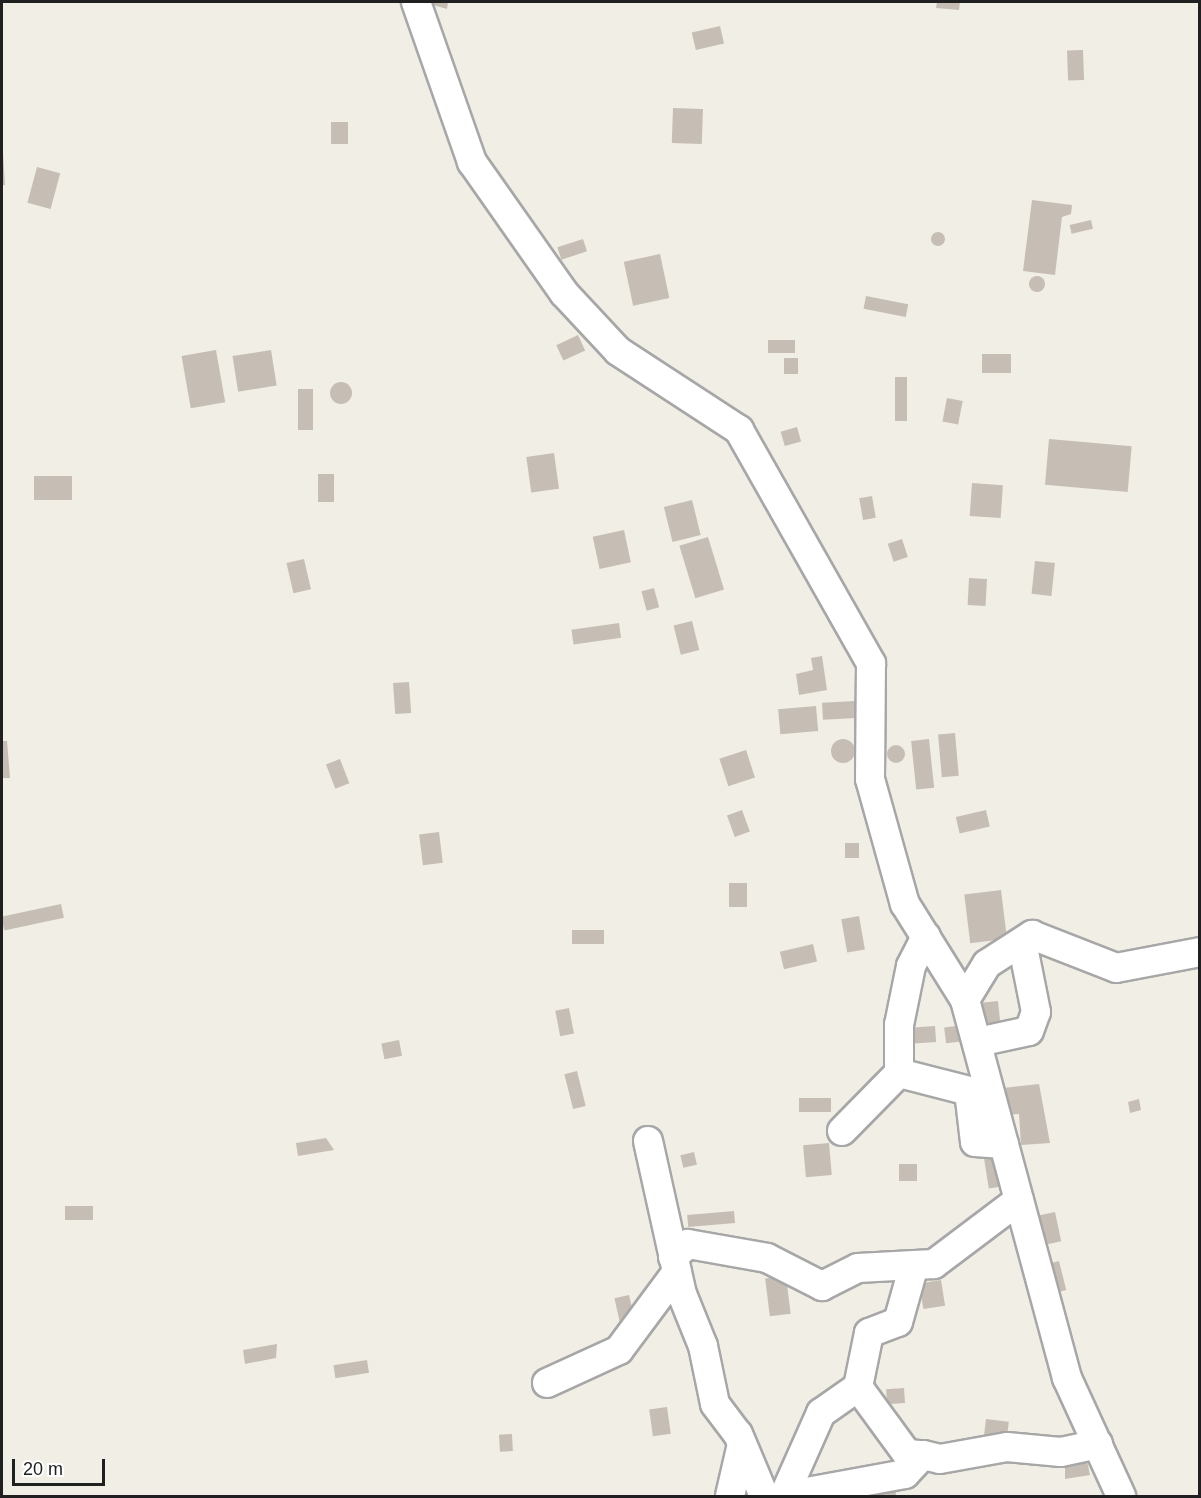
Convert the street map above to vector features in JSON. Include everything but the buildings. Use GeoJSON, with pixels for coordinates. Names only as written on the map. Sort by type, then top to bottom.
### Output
{"type":"FeatureCollection","features":[{"type":"Feature","properties":{"kind":"street"},"geometry":{"type":"LineString","coordinates":[[416,2],[472,162],[564,293],[618,351],[739,430],[871,663],[870,779],[905,904],[965,1000],[1067,1378],[1121,1497]]}},
{"type":"Feature","properties":{"kind":"street"},"geometry":{"type":"LineString","coordinates":[[965,1000],[987,964],[1032,935],[1116,968],[1200,952]]}},
{"type":"Feature","properties":{"kind":"street"},"geometry":{"type":"LineString","coordinates":[[842,1131],[899,1073],[899,1025],[911,966],[926,938]]}},
{"type":"Feature","properties":{"kind":"street"},"geometry":{"type":"LineString","coordinates":[[978,1042],[1029,1031],[1036,1012],[1022,942]]}},
{"type":"Feature","properties":{"kind":"street"},"geometry":{"type":"LineString","coordinates":[[899,1073],[969,1091],[975,1142],[1004,1144]]}},
{"type":"Feature","properties":{"kind":"street"},"geometry":{"type":"LineString","coordinates":[[648,1141],[675,1264],[703,1346],[715,1404],[742,1444],[764,1497]]}},
{"type":"Feature","properties":{"kind":"street"},"geometry":{"type":"LineString","coordinates":[[547,1383],[619,1350],[688,1244],[767,1258],[822,1286],[858,1268],[934,1264],[1019,1200]]}},
{"type":"Feature","properties":{"kind":"street"},"geometry":{"type":"LineString","coordinates":[[785,1496],[821,1413],[858,1387],[869,1333],[898,1322],[914,1265]]}},
{"type":"Feature","properties":{"kind":"street"},"geometry":{"type":"LineString","coordinates":[[858,1387],[907,1454],[940,1459],[1007,1447],[1061,1452],[1098,1444]]}},
{"type":"Feature","properties":{"kind":"street"},"geometry":{"type":"LineString","coordinates":[[730,1497],[742,1444]]}},
{"type":"Feature","properties":{"kind":"street"},"geometry":{"type":"LineString","coordinates":[[785,1496],[905,1474],[923,1455]]}}]}
